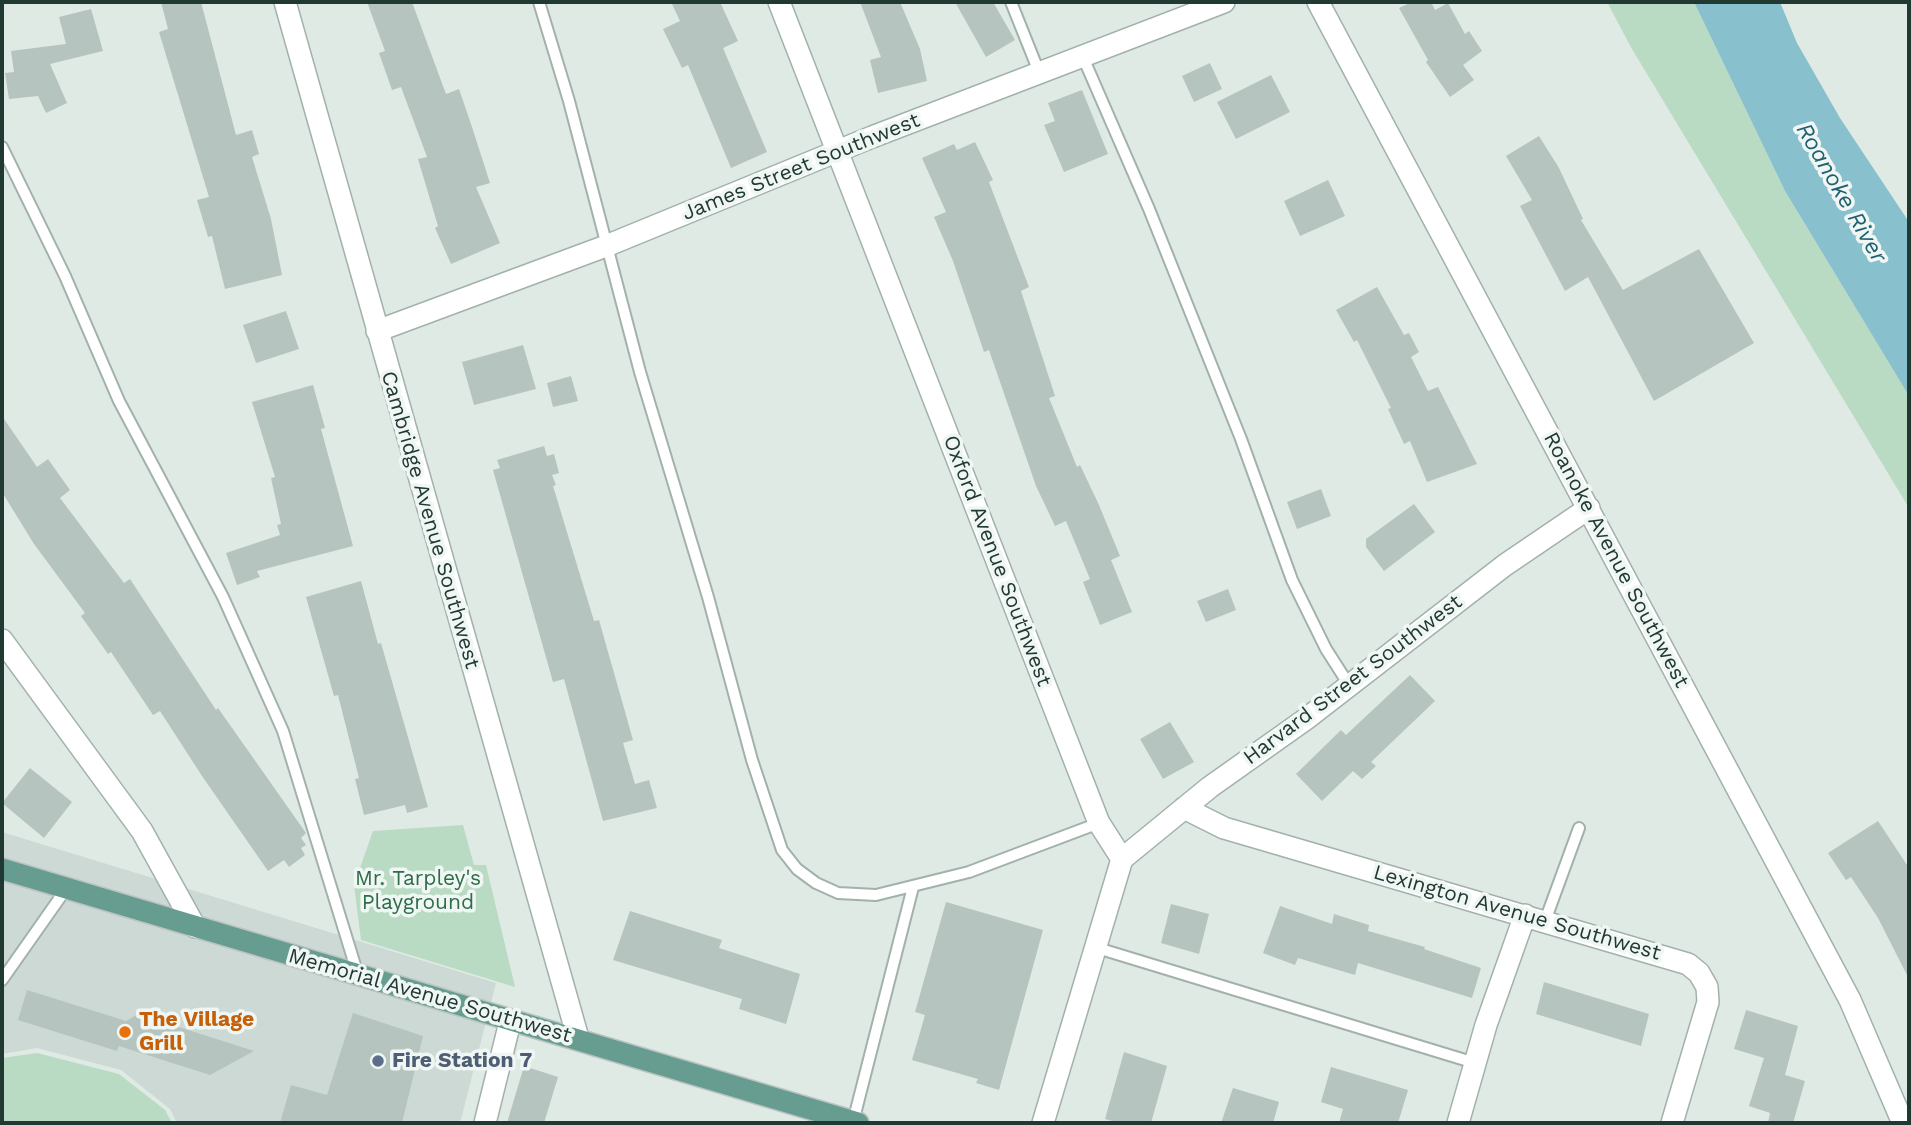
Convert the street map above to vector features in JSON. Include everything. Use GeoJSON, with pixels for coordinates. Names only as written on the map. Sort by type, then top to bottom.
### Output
{"type":"FeatureCollection","features":[{"type":"Feature","properties":{"kind":"main road","name":"Memorial Avenue Southwest"},"geometry":{"type":"LineString","coordinates":[[2,869],[510,1022],[578,1038],[856,1123]]}},
{"type":"Feature","properties":{"kind":"street","name":"Cambridge Avenue Southwest"},"geometry":{"type":"LineString","coordinates":[[285,2],[578,1038]]}},
{"type":"Feature","properties":{"kind":"street","name":"Oxford Avenue Southwest"},"geometry":{"type":"LineString","coordinates":[[779,2],[836,152],[882,261],[990,550],[1099,823],[1122,859]]}},
{"type":"Feature","properties":{"kind":"street","name":"James Street Southwest"},"geometry":{"type":"LineString","coordinates":[[377,331],[606,246],[836,152],[1224,2]]}},
{"type":"Feature","properties":{"kind":"street","name":"Roanoke Avenue Southwest"},"geometry":{"type":"LineString","coordinates":[[1318,2],[1850,1000],[1903,1123]]}},
{"type":"Feature","properties":{"kind":"street","name":"Harvard Street Southwest"},"geometry":{"type":"LineString","coordinates":[[1122,859],[1184,808],[1505,565],[1588,508]]}},
{"type":"Feature","properties":{"kind":"street"},"geometry":{"type":"LineString","coordinates":[[2,640],[142,831],[195,927]]}},
{"type":"Feature","properties":{"kind":"street","name":"Lexington Avenue Southwest"},"geometry":{"type":"LineString","coordinates":[[1184,808],[1224,828],[1688,964],[1699,973],[1707,987],[1708,1002],[1672,1123]]}},
{"type":"Feature","properties":{"kind":"street"},"geometry":{"type":"LineString","coordinates":[[1044,1123],[1122,859]]}},
{"type":"Feature","properties":{"kind":"street"},"geometry":{"type":"LineString","coordinates":[[1458,1123],[1475,1063],[1535,918]]}},
{"type":"Feature","properties":{"kind":"street"},"geometry":{"type":"LineString","coordinates":[[485,1123],[510,1022]]}},
{"type":"Feature","properties":{"kind":"lane"},"geometry":{"type":"LineString","coordinates":[[539,2],[569,101],[640,372],[708,597],[752,760],[782,850],[797,869],[816,883],[838,893],[876,895],[969,872],[1099,823]]}},
{"type":"Feature","properties":{"kind":"lane"},"geometry":{"type":"LineString","coordinates":[[1011,2],[1039,72]]}},
{"type":"Feature","properties":{"kind":"lane"},"geometry":{"type":"LineString","coordinates":[[1082,55],[1149,209],[1236,427],[1292,580],[1326,649],[1349,685]]}},
{"type":"Feature","properties":{"kind":"lane"},"geometry":{"type":"LineString","coordinates":[[2,148],[65,276],[119,401],[223,597],[283,731],[358,976]]}},
{"type":"Feature","properties":{"kind":"lane"},"geometry":{"type":"LineString","coordinates":[[1535,918],[1579,828]]}},
{"type":"Feature","properties":{"kind":"lane"},"geometry":{"type":"LineString","coordinates":[[856,1123],[913,887]]}},
{"type":"Feature","properties":{"kind":"lane"},"geometry":{"type":"LineString","coordinates":[[2,980],[66,889]]}},
{"type":"Feature","properties":{"kind":"lane"},"geometry":{"type":"LineString","coordinates":[[1094,947],[1475,1063]]}},
{"type":"Feature","properties":{"kind":"shaded area"},"geometry":{"type":"Polygon","coordinates":[[[2,832],[496,983],[460,1123],[177,1123],[170,1109],[121,1070],[37,1048],[2,1054],[2,832]]]}},
{"type":"Feature","properties":{"kind":"green space"},"geometry":{"type":"Polygon","coordinates":[[[1607,2],[1694,2],[1785,191],[1909,396],[1909,508],[1632,49],[1607,2]]]}},
{"type":"Feature","properties":{"kind":"green space","name":"Mr. Tarpley's Playground"},"geometry":{"type":"Polygon","coordinates":[[[463,825],[474,865],[486,865],[515,987],[361,940],[354,885],[373,831],[463,825]]]}},
{"type":"Feature","properties":{"kind":"green space"},"geometry":{"type":"Polygon","coordinates":[[[37,1053],[119,1074],[165,1110],[172,1123],[2,1123],[2,1058],[37,1053]]]}},
{"type":"Feature","properties":{"kind":"water","name":"Roanoke River"},"geometry":{"type":"Polygon","coordinates":[[[1694,2],[1780,2],[1797,43],[1840,118],[1909,222],[1909,396],[1785,191],[1694,2]]]}},
{"type":"Feature","properties":{"kind":"building"},"geometry":{"type":"Polygon","coordinates":[[[161,2],[201,2],[236,135],[252,130],[259,154],[252,157],[271,219],[282,275],[225,289],[212,236],[208,237],[197,200],[209,197],[159,32],[168,29],[161,2]]]}},
{"type":"Feature","properties":{"kind":"building"},"geometry":{"type":"Polygon","coordinates":[[[367,2],[412,2],[446,94],[459,89],[490,183],[476,187],[500,243],[451,264],[435,228],[438,226],[418,159],[427,157],[401,87],[392,90],[379,53],[385,51],[367,2]]]}},
{"type":"Feature","properties":{"kind":"building"},"geometry":{"type":"Polygon","coordinates":[[[671,2],[720,2],[738,41],[723,48],[767,152],[731,168],[688,65],[682,68],[663,29],[680,21],[671,2]]]}},
{"type":"Feature","properties":{"kind":"building"},"geometry":{"type":"Polygon","coordinates":[[[860,2],[900,2],[920,49],[927,81],[878,93],[870,60],[881,57],[860,2]]]}},
{"type":"Feature","properties":{"kind":"building"},"geometry":{"type":"Polygon","coordinates":[[[955,2],[993,2],[1015,40],[986,57],[955,2]]]}},
{"type":"Feature","properties":{"kind":"building"},"geometry":{"type":"Polygon","coordinates":[[[1412,2],[1431,2],[1435,10],[1448,3],[1465,34],[1469,31],[1482,51],[1463,65],[1474,80],[1450,97],[1426,62],[1428,60],[1399,8],[1412,2]]]}},
{"type":"Feature","properties":{"kind":"building"},"geometry":{"type":"Polygon","coordinates":[[[91,9],[103,51],[50,64],[67,103],[46,113],[38,96],[9,99],[5,73],[14,72],[11,51],[66,44],[59,17],[91,9]]]}},
{"type":"Feature","properties":{"kind":"building"},"geometry":{"type":"Polygon","coordinates":[[[1210,63],[1222,89],[1194,102],[1182,76],[1210,63]]]}},
{"type":"Feature","properties":{"kind":"building"},"geometry":{"type":"Polygon","coordinates":[[[1271,75],[1290,112],[1236,139],[1217,102],[1271,75]]]}},
{"type":"Feature","properties":{"kind":"building"},"geometry":{"type":"Polygon","coordinates":[[[1082,90],[1108,154],[1064,172],[1044,125],[1055,121],[1048,103],[1082,90]]]}},
{"type":"Feature","properties":{"kind":"building"},"geometry":{"type":"Polygon","coordinates":[[[1539,136],[1559,168],[1583,219],[1581,220],[1623,290],[1699,249],[1754,343],[1654,401],[1588,277],[1565,291],[1520,206],[1532,200],[1506,156],[1539,136]]]}},
{"type":"Feature","properties":{"kind":"building"},"geometry":{"type":"Polygon","coordinates":[[[975,142],[993,180],[989,182],[1029,287],[1021,291],[1055,396],[1049,398],[1077,467],[1080,465],[1120,556],[1111,560],[1132,612],[1100,625],[1083,582],[1090,579],[1066,521],[1055,526],[1036,486],[989,350],[984,352],[953,261],[934,217],[946,212],[922,158],[954,144],[957,150],[975,142]]]}},
{"type":"Feature","properties":{"kind":"building"},"geometry":{"type":"Polygon","coordinates":[[[1328,180],[1345,216],[1300,236],[1284,201],[1328,180]]]}},
{"type":"Feature","properties":{"kind":"building"},"geometry":{"type":"Polygon","coordinates":[[[1377,287],[1404,335],[1409,333],[1419,352],[1411,357],[1428,391],[1438,387],[1477,464],[1427,482],[1410,441],[1404,444],[1388,409],[1391,408],[1357,340],[1354,342],[1336,310],[1377,287]]]}},
{"type":"Feature","properties":{"kind":"building"},"geometry":{"type":"Polygon","coordinates":[[[286,311],[299,349],[256,363],[243,325],[286,311]]]}},
{"type":"Feature","properties":{"kind":"building"},"geometry":{"type":"Polygon","coordinates":[[[523,345],[536,389],[474,405],[462,362],[523,345]]]}},
{"type":"Feature","properties":{"kind":"building"},"geometry":{"type":"Polygon","coordinates":[[[571,376],[578,401],[553,407],[547,383],[571,376]]]}},
{"type":"Feature","properties":{"kind":"building"},"geometry":{"type":"Polygon","coordinates":[[[313,385],[325,428],[321,429],[353,546],[257,571],[260,577],[237,585],[226,553],[280,535],[277,525],[281,524],[271,478],[275,477],[252,402],[313,385]]]}},
{"type":"Feature","properties":{"kind":"building"},"geometry":{"type":"Polygon","coordinates":[[[2,416],[37,467],[48,459],[70,490],[60,498],[124,583],[130,579],[216,710],[218,708],[306,833],[301,838],[306,845],[301,848],[305,855],[289,867],[284,860],[268,871],[160,711],[153,715],[111,652],[108,654],[81,616],[85,613],[34,544],[2,492],[2,416]]]}},
{"type":"Feature","properties":{"kind":"building"},"geometry":{"type":"Polygon","coordinates":[[[544,446],[547,456],[554,454],[559,473],[552,475],[556,485],[553,486],[594,621],[599,620],[633,740],[623,743],[635,784],[649,780],[657,808],[603,821],[564,679],[553,682],[493,470],[500,468],[497,460],[544,446]]]}},
{"type":"Feature","properties":{"kind":"building"},"geometry":{"type":"Polygon","coordinates":[[[1321,489],[1331,516],[1297,529],[1287,502],[1321,489]]]}},
{"type":"Feature","properties":{"kind":"building"},"geometry":{"type":"Polygon","coordinates":[[[1414,504],[1435,532],[1384,571],[1366,547],[1366,539],[1414,504]]]}},
{"type":"Feature","properties":{"kind":"building"},"geometry":{"type":"Polygon","coordinates":[[[361,581],[428,807],[407,813],[405,805],[364,815],[355,779],[359,778],[338,695],[334,696],[306,597],[361,581]]]}},
{"type":"Feature","properties":{"kind":"building"},"geometry":{"type":"Polygon","coordinates":[[[1228,589],[1236,610],[1206,622],[1197,601],[1228,589]]]}},
{"type":"Feature","properties":{"kind":"building"},"geometry":{"type":"Polygon","coordinates":[[[1410,675],[1435,701],[1371,762],[1376,766],[1362,779],[1353,771],[1322,801],[1296,774],[1341,730],[1346,735],[1410,675]]]}},
{"type":"Feature","properties":{"kind":"building"},"geometry":{"type":"Polygon","coordinates":[[[1170,722],[1194,762],[1163,779],[1140,739],[1170,722]]]}},
{"type":"Feature","properties":{"kind":"building"},"geometry":{"type":"Polygon","coordinates":[[[30,768],[72,802],[44,838],[2,803],[30,768]]]}},
{"type":"Feature","properties":{"kind":"building"},"geometry":{"type":"Polygon","coordinates":[[[1878,821],[1909,868],[1909,979],[1878,918],[1851,877],[1846,880],[1828,853],[1878,821]]]}},
{"type":"Feature","properties":{"kind":"building"},"geometry":{"type":"Polygon","coordinates":[[[946,902],[1043,930],[999,1090],[976,1083],[978,1079],[912,1060],[925,1015],[915,1012],[946,902]]]}},
{"type":"Feature","properties":{"kind":"building"},"geometry":{"type":"Polygon","coordinates":[[[1171,904],[1209,914],[1199,954],[1161,943],[1171,904]]]}},
{"type":"Feature","properties":{"kind":"building"},"geometry":{"type":"Polygon","coordinates":[[[1280,906],[1332,924],[1334,914],[1369,925],[1368,931],[1425,947],[1424,949],[1481,968],[1472,998],[1358,963],[1355,975],[1298,958],[1295,965],[1263,953],[1280,906]]]}},
{"type":"Feature","properties":{"kind":"building"},"geometry":{"type":"Polygon","coordinates":[[[630,911],[722,940],[719,948],[800,974],[786,1024],[739,1009],[742,999],[613,960],[630,911]]]}},
{"type":"Feature","properties":{"kind":"building"},"geometry":{"type":"Polygon","coordinates":[[[1544,982],[1649,1014],[1641,1046],[1536,1014],[1544,982]]]}},
{"type":"Feature","properties":{"kind":"building","name":"The Village Grill"},"geometry":{"type":"Polygon","coordinates":[[[27,990],[126,1021],[138,1014],[254,1051],[210,1075],[119,1046],[117,1051],[18,1020],[27,990]]]}},
{"type":"Feature","properties":{"kind":"building"},"geometry":{"type":"Polygon","coordinates":[[[1746,1010],[1798,1026],[1785,1075],[1805,1081],[1793,1123],[1768,1123],[1770,1113],[1749,1106],[1764,1058],[1734,1049],[1746,1010]]]}},
{"type":"Feature","properties":{"kind":"building","name":"Fire Station 7"},"geometry":{"type":"Polygon","coordinates":[[[353,1013],[423,1036],[402,1123],[280,1123],[291,1085],[327,1095],[353,1013]]]}},
{"type":"Feature","properties":{"kind":"building"},"geometry":{"type":"Polygon","coordinates":[[[1124,1052],[1167,1066],[1151,1123],[1120,1123],[1105,1119],[1124,1052]]]}},
{"type":"Feature","properties":{"kind":"building"},"geometry":{"type":"Polygon","coordinates":[[[524,1066],[558,1077],[544,1123],[507,1123],[524,1066]]]}},
{"type":"Feature","properties":{"kind":"building"},"geometry":{"type":"Polygon","coordinates":[[[1331,1067],[1408,1090],[1398,1123],[1339,1123],[1343,1109],[1321,1102],[1331,1067]]]}},
{"type":"Feature","properties":{"kind":"building"},"geometry":{"type":"Polygon","coordinates":[[[1233,1088],[1279,1102],[1273,1123],[1221,1123],[1233,1088]]]}},
{"type":"Feature","properties":{"kind":"place","name":"The Village Grill"},"geometry":{"type":"Point","coordinates":[125,1032]}},
{"type":"Feature","properties":{"kind":"place","name":"Fire Station 7"},"geometry":{"type":"Point","coordinates":[378,1061]}}]}
